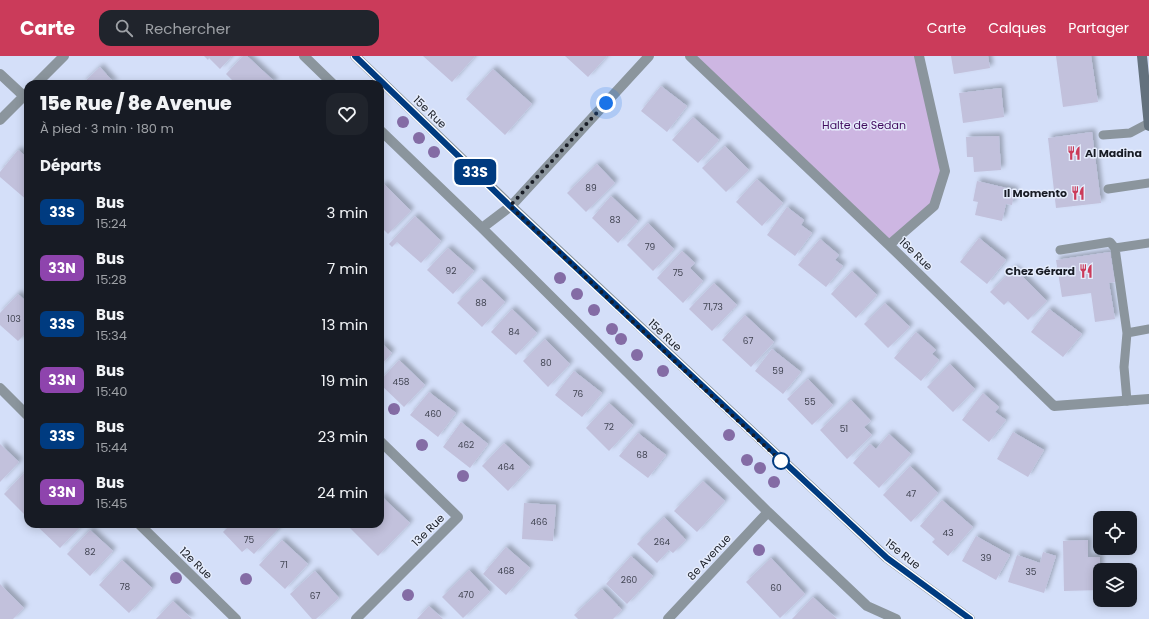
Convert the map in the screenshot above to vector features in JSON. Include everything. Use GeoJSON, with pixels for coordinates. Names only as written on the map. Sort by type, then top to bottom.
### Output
{"type":"FeatureCollection","features":[{"type":"Feature","properties":{"kind":"street"},"geometry":{"type":"LineString","coordinates":[[40,80],[64,56]]}},
{"type":"Feature","properties":{"kind":"street"},"geometry":{"type":"LineString","coordinates":[[304,56],[329,80]]}},
{"type":"Feature","properties":{"kind":"street","name":"15e Rue"},"geometry":{"type":"LineString","coordinates":[[355,56],[380,80]]}},
{"type":"Feature","properties":{"kind":"street"},"geometry":{"type":"LineString","coordinates":[[482,228],[510,206],[649,56]]}},
{"type":"Feature","properties":{"kind":"street","name":"16e Rue"},"geometry":{"type":"LineString","coordinates":[[690,56],[889,245],[1054,406],[1149,399]]}},
{"type":"Feature","properties":{"kind":"street"},"geometry":{"type":"LineString","coordinates":[[889,245],[934,206],[945,171],[919,56]]}},
{"type":"Feature","properties":{"kind":"street"},"geometry":{"type":"LineString","coordinates":[[1142,56],[1149,124]]}},
{"type":"Feature","properties":{"kind":"street"},"geometry":{"type":"LineString","coordinates":[[0,74],[24,94]]}},
{"type":"Feature","properties":{"kind":"street","name":"15e Rue"},"geometry":{"type":"LineString","coordinates":[[384,84],[510,206],[887,558],[970,619]]}},
{"type":"Feature","properties":{"kind":"street"},"geometry":{"type":"LineString","coordinates":[[0,120],[24,99]]}},
{"type":"Feature","properties":{"kind":"street"},"geometry":{"type":"LineString","coordinates":[[384,134],[482,228],[768,512],[867,606],[896,619]]}},
{"type":"Feature","properties":{"kind":"street"},"geometry":{"type":"LineString","coordinates":[[0,388],[24,412]]}},
{"type":"Feature","properties":{"kind":"street","name":"13e Rue"},"geometry":{"type":"LineString","coordinates":[[356,619],[458,517],[384,445]]}},
{"type":"Feature","properties":{"kind":"street","name":"8e Avenue"},"geometry":{"type":"LineString","coordinates":[[668,619],[768,512]]}},
{"type":"Feature","properties":{"kind":"street","name":"12e Rue"},"geometry":{"type":"LineString","coordinates":[[143,528],[236,619]]}},
{"type":"Feature","properties":{"kind":"lane"},"geometry":{"type":"LineString","coordinates":[[1103,135],[1130,133],[1149,124]]}},
{"type":"Feature","properties":{"kind":"lane"},"geometry":{"type":"LineString","coordinates":[[1108,189],[1149,183]]}},
{"type":"Feature","properties":{"kind":"lane"},"geometry":{"type":"LineString","coordinates":[[1060,250],[1110,242],[1116,248],[1127,333],[1124,367],[1127,401]]}},
{"type":"Feature","properties":{"kind":"lane"},"geometry":{"type":"LineString","coordinates":[[1116,248],[1149,243]]}},
{"type":"Feature","properties":{"kind":"lane"},"geometry":{"type":"LineString","coordinates":[[1127,333],[1149,329]]}},
{"type":"Feature","properties":{"kind":"green space","name":"Halte de Sedan"},"geometry":{"type":"Polygon","coordinates":[[[690,56],[919,56],[945,171],[934,206],[889,245],[690,56]]]}},
{"type":"Feature","properties":{"kind":"building"},"geometry":{"type":"Polygon","coordinates":[[[204,56],[232,56],[220,69],[209,58],[208,60],[204,56]]]}},
{"type":"Feature","properties":{"kind":"building"},"geometry":{"type":"Polygon","coordinates":[[[243,56],[247,56],[273,80],[232,80],[226,74],[243,56]]]}},
{"type":"Feature","properties":{"kind":"building"},"geometry":{"type":"Polygon","coordinates":[[[423,56],[475,56],[452,82],[423,56]]]}},
{"type":"Feature","properties":{"kind":"building"},"geometry":{"type":"Polygon","coordinates":[[[565,56],[607,56],[588,77],[565,56]]]}},
{"type":"Feature","properties":{"kind":"building"},"geometry":{"type":"Polygon","coordinates":[[[951,56],[988,56],[990,68],[954,74],[951,56]]]}},
{"type":"Feature","properties":{"kind":"building"},"geometry":{"type":"Polygon","coordinates":[[[1056,56],[1091,56],[1098,102],[1063,107],[1056,56]]]}},
{"type":"Feature","properties":{"kind":"building"},"geometry":{"type":"Polygon","coordinates":[[[100,67],[111,80],[86,80],[100,67]]]}},
{"type":"Feature","properties":{"kind":"building"},"geometry":{"type":"Polygon","coordinates":[[[493,69],[532,104],[505,135],[466,99],[493,69]]]}},
{"type":"Feature","properties":{"kind":"building"},"geometry":{"type":"Polygon","coordinates":[[[661,86],[687,106],[667,132],[641,111],[661,86]]]}},
{"type":"Feature","properties":{"kind":"building"},"geometry":{"type":"Polygon","coordinates":[[[1001,88],[1004,117],[963,123],[959,93],[1001,88]]]}},
{"type":"Feature","properties":{"kind":"building"},"geometry":{"type":"Polygon","coordinates":[[[693,117],[719,140],[698,163],[672,140],[693,117]]]}},
{"type":"Feature","properties":{"kind":"building"},"geometry":{"type":"Polygon","coordinates":[[[1092,132],[1101,203],[1056,208],[1048,138],[1092,132]]]}},
{"type":"Feature","properties":{"kind":"building"},"geometry":{"type":"Polygon","coordinates":[[[999,136],[1001,170],[974,172],[973,157],[967,157],[966,137],[999,136]]]}},
{"type":"Feature","properties":{"kind":"building"},"geometry":{"type":"Polygon","coordinates":[[[725,146],[749,170],[726,192],[702,168],[725,146]]]}},
{"type":"Feature","properties":{"kind":"building"},"geometry":{"type":"Polygon","coordinates":[[[18,150],[24,155],[24,198],[0,177],[0,172],[18,150]]]}},
{"type":"Feature","properties":{"kind":"building"},"geometry":{"type":"Polygon","coordinates":[[[597,164],[615,183],[586,212],[567,193],[597,164]]]}},
{"type":"Feature","properties":{"kind":"building"},"geometry":{"type":"Polygon","coordinates":[[[757,179],[783,203],[762,226],[736,202],[757,179]]]}},
{"type":"Feature","properties":{"kind":"building"},"geometry":{"type":"Polygon","coordinates":[[[977,181],[1015,190],[1012,205],[1006,204],[1002,221],[975,215],[978,202],[973,201],[977,181]]]}},
{"type":"Feature","properties":{"kind":"building"},"geometry":{"type":"Polygon","coordinates":[[[384,184],[411,211],[388,234],[384,230],[384,184]]]}},
{"type":"Feature","properties":{"kind":"building"},"geometry":{"type":"Polygon","coordinates":[[[611,196],[638,221],[618,243],[592,218],[611,196]]]}},
{"type":"Feature","properties":{"kind":"building"},"geometry":{"type":"Polygon","coordinates":[[[787,207],[804,220],[801,225],[812,233],[795,256],[767,235],[787,207]]]}},
{"type":"Feature","properties":{"kind":"building"},"geometry":{"type":"Polygon","coordinates":[[[415,216],[441,241],[421,263],[397,242],[392,247],[389,244],[415,216]]]}},
{"type":"Feature","properties":{"kind":"building"},"geometry":{"type":"Polygon","coordinates":[[[648,223],[674,249],[653,271],[627,245],[648,223]]]}},
{"type":"Feature","properties":{"kind":"building"},"geometry":{"type":"Polygon","coordinates":[[[979,238],[1006,260],[987,284],[960,262],[979,238]]]}},
{"type":"Feature","properties":{"kind":"building"},"geometry":{"type":"Polygon","coordinates":[[[820,239],[839,255],[835,260],[843,266],[826,287],[798,265],[820,239]]]}},
{"type":"Feature","properties":{"kind":"building"},"geometry":{"type":"Polygon","coordinates":[[[448,248],[474,271],[453,294],[427,270],[448,248]]]}},
{"type":"Feature","properties":{"kind":"building"},"geometry":{"type":"Polygon","coordinates":[[[682,251],[695,263],[690,268],[703,281],[683,303],[657,278],[682,251]]]}},
{"type":"Feature","properties":{"kind":"building"},"geometry":{"type":"Polygon","coordinates":[[[1110,252],[1115,282],[1109,283],[1115,319],[1095,322],[1091,293],[1062,297],[1056,260],[1110,252]]]}},
{"type":"Feature","properties":{"kind":"building"},"geometry":{"type":"Polygon","coordinates":[[[1014,268],[1047,301],[1028,320],[1008,301],[1004,305],[990,292],[1014,268]]]}},
{"type":"Feature","properties":{"kind":"building"},"geometry":{"type":"Polygon","coordinates":[[[852,271],[877,295],[856,318],[831,294],[852,271]]]}},
{"type":"Feature","properties":{"kind":"building"},"geometry":{"type":"Polygon","coordinates":[[[481,279],[505,302],[482,327],[457,303],[481,279]]]}},
{"type":"Feature","properties":{"kind":"building"},"geometry":{"type":"Polygon","coordinates":[[[714,283],[737,305],[712,331],[689,309],[714,283]]]}},
{"type":"Feature","properties":{"kind":"building"},"geometry":{"type":"Polygon","coordinates":[[[18,294],[24,299],[24,335],[18,341],[0,325],[0,313],[18,294]]]}},
{"type":"Feature","properties":{"kind":"building"},"geometry":{"type":"Polygon","coordinates":[[[885,303],[910,327],[888,348],[864,324],[885,303]]]}},
{"type":"Feature","properties":{"kind":"building"},"geometry":{"type":"Polygon","coordinates":[[[512,309],[537,333],[516,355],[491,332],[512,309]]]}},
{"type":"Feature","properties":{"kind":"building"},"geometry":{"type":"Polygon","coordinates":[[[1049,309],[1082,334],[1063,357],[1031,332],[1049,309]]]}},
{"type":"Feature","properties":{"kind":"building"},"geometry":{"type":"Polygon","coordinates":[[[745,315],[774,342],[751,367],[722,340],[745,315]]]}},
{"type":"Feature","properties":{"kind":"building"},"geometry":{"type":"Polygon","coordinates":[[[916,332],[936,350],[932,354],[939,360],[921,381],[894,358],[916,332]]]}},
{"type":"Feature","properties":{"kind":"building"},"geometry":{"type":"Polygon","coordinates":[[[545,339],[570,364],[548,387],[523,361],[545,339]]]}},
{"type":"Feature","properties":{"kind":"building"},"geometry":{"type":"Polygon","coordinates":[[[384,346],[392,353],[384,362],[384,346]]]}},
{"type":"Feature","properties":{"kind":"building"},"geometry":{"type":"Polygon","coordinates":[[[772,349],[801,372],[783,394],[755,371],[772,349]]]}},
{"type":"Feature","properties":{"kind":"building"},"geometry":{"type":"Polygon","coordinates":[[[399,360],[425,385],[404,407],[384,388],[384,377],[399,360]]]}},
{"type":"Feature","properties":{"kind":"building"},"geometry":{"type":"Polygon","coordinates":[[[950,364],[975,389],[953,412],[927,387],[950,364]]]}},
{"type":"Feature","properties":{"kind":"building"},"geometry":{"type":"Polygon","coordinates":[[[574,371],[602,393],[582,417],[555,395],[574,371]]]}},
{"type":"Feature","properties":{"kind":"building"},"geometry":{"type":"Polygon","coordinates":[[[808,379],[833,405],[812,425],[787,399],[808,379]]]}},
{"type":"Feature","properties":{"kind":"building"},"geometry":{"type":"Polygon","coordinates":[[[429,392],[456,413],[438,437],[410,415],[429,392]]]}},
{"type":"Feature","properties":{"kind":"building"},"geometry":{"type":"Polygon","coordinates":[[[983,393],[999,407],[995,412],[1006,420],[989,442],[962,420],[983,393]]]}},
{"type":"Feature","properties":{"kind":"building"},"geometry":{"type":"Polygon","coordinates":[[[851,400],[871,421],[864,427],[872,435],[847,459],[820,430],[851,400]]]}},
{"type":"Feature","properties":{"kind":"building"},"geometry":{"type":"Polygon","coordinates":[[[609,403],[633,425],[609,451],[586,428],[609,403]]]}},
{"type":"Feature","properties":{"kind":"building"},"geometry":{"type":"Polygon","coordinates":[[[461,422],[488,444],[470,468],[443,447],[461,422]]]}},
{"type":"Feature","properties":{"kind":"building"},"geometry":{"type":"Polygon","coordinates":[[[1013,432],[1044,450],[1028,477],[997,459],[1013,432]]]}},
{"type":"Feature","properties":{"kind":"building"},"geometry":{"type":"Polygon","coordinates":[[[638,433],[666,455],[648,478],[619,456],[638,433]]]}},
{"type":"Feature","properties":{"kind":"building"},"geometry":{"type":"Polygon","coordinates":[[[889,434],[911,454],[879,488],[853,463],[870,444],[876,449],[889,434]]]}},
{"type":"Feature","properties":{"kind":"building"},"geometry":{"type":"Polygon","coordinates":[[[504,443],[530,467],[508,491],[482,466],[504,443]]]}},
{"type":"Feature","properties":{"kind":"building"},"geometry":{"type":"Polygon","coordinates":[[[0,444],[19,462],[0,482],[0,444]]]}},
{"type":"Feature","properties":{"kind":"building"},"geometry":{"type":"Polygon","coordinates":[[[910,466],[938,493],[911,522],[883,495],[910,466]]]}},
{"type":"Feature","properties":{"kind":"building"},"geometry":{"type":"Polygon","coordinates":[[[24,473],[24,514],[4,494],[24,473]]]}},
{"type":"Feature","properties":{"kind":"building"},"geometry":{"type":"Polygon","coordinates":[[[703,481],[725,501],[697,532],[674,511],[703,481]]]}},
{"type":"Feature","properties":{"kind":"building"},"geometry":{"type":"Polygon","coordinates":[[[384,499],[410,523],[378,556],[350,528],[384,528],[384,499]]]}},
{"type":"Feature","properties":{"kind":"building"},"geometry":{"type":"Polygon","coordinates":[[[942,500],[973,527],[948,556],[932,542],[935,539],[920,526],[942,500]]]}},
{"type":"Feature","properties":{"kind":"building"},"geometry":{"type":"Polygon","coordinates":[[[524,503],[556,505],[553,541],[522,539],[524,503]]]}},
{"type":"Feature","properties":{"kind":"building"},"geometry":{"type":"Polygon","coordinates":[[[664,517],[686,540],[673,553],[669,550],[657,563],[637,544],[664,517]]]}},
{"type":"Feature","properties":{"kind":"building"},"geometry":{"type":"Polygon","coordinates":[[[39,528],[79,528],[60,548],[39,528]]]}},
{"type":"Feature","properties":{"kind":"building"},"geometry":{"type":"Polygon","coordinates":[[[227,528],[279,528],[254,554],[247,548],[242,552],[223,532],[227,528]]]}},
{"type":"Feature","properties":{"kind":"building"},"geometry":{"type":"Polygon","coordinates":[[[90,530],[113,551],[90,576],[67,554],[90,530]]]}},
{"type":"Feature","properties":{"kind":"building"},"geometry":{"type":"Polygon","coordinates":[[[976,536],[1010,555],[996,580],[962,561],[976,536]]]}},
{"type":"Feature","properties":{"kind":"building"},"geometry":{"type":"Polygon","coordinates":[[[282,540],[308,564],[285,589],[259,565],[282,540]]]}},
{"type":"Feature","properties":{"kind":"building"},"geometry":{"type":"Polygon","coordinates":[[[1088,540],[1088,557],[1100,557],[1100,563],[1093,563],[1093,590],[1064,591],[1063,541],[1088,540]]]}},
{"type":"Feature","properties":{"kind":"building"},"geometry":{"type":"Polygon","coordinates":[[[506,547],[530,568],[506,595],[483,574],[506,547]]]}},
{"type":"Feature","properties":{"kind":"building"},"geometry":{"type":"Polygon","coordinates":[[[1043,552],[1056,556],[1044,593],[1008,582],[1017,555],[1040,563],[1043,552]]]}},
{"type":"Feature","properties":{"kind":"building"},"geometry":{"type":"Polygon","coordinates":[[[631,556],[653,576],[627,604],[606,584],[631,556]]]}},
{"type":"Feature","properties":{"kind":"building"},"geometry":{"type":"Polygon","coordinates":[[[771,558],[805,594],[780,618],[746,582],[771,558]]]}},
{"type":"Feature","properties":{"kind":"building"},"geometry":{"type":"Polygon","coordinates":[[[122,560],[152,588],[129,613],[99,585],[122,560]]]}},
{"type":"Feature","properties":{"kind":"building"},"geometry":{"type":"Polygon","coordinates":[[[469,570],[490,592],[463,618],[442,597],[469,570]]]}},
{"type":"Feature","properties":{"kind":"building"},"geometry":{"type":"Polygon","coordinates":[[[315,571],[339,598],[316,619],[312,619],[290,594],[315,571]]]}},
{"type":"Feature","properties":{"kind":"building"},"geometry":{"type":"Polygon","coordinates":[[[0,584],[24,608],[13,619],[0,619],[0,584]]]}},
{"type":"Feature","properties":{"kind":"building"},"geometry":{"type":"Polygon","coordinates":[[[602,589],[622,610],[613,619],[578,619],[574,615],[602,589]]]}},
{"type":"Feature","properties":{"kind":"building"},"geometry":{"type":"Polygon","coordinates":[[[813,597],[837,619],[792,619],[813,597]]]}},
{"type":"Feature","properties":{"kind":"building"},"geometry":{"type":"Polygon","coordinates":[[[173,601],[192,619],[156,619],[173,601]]]}},
{"type":"Feature","properties":{"kind":"building"},"geometry":{"type":"Polygon","coordinates":[[[429,606],[443,619],[417,619],[429,606]]]}},
{"type":"Feature","properties":{"kind":"bus line","name":"33S"},"geometry":{"type":"LineString","coordinates":[[355,56],[380,80]]}},
{"type":"Feature","properties":{"kind":"bus line","name":"33S"},"geometry":{"type":"LineString","coordinates":[[384,84],[510,206],[784,464],[887,558],[970,619]]}},
{"type":"Feature","properties":{"kind":"place","name":"Al Madina"},"geometry":{"type":"Point","coordinates":[1074,153]}},
{"type":"Feature","properties":{"kind":"place","name":"Il Momento"},"geometry":{"type":"Point","coordinates":[1078,193]}},
{"type":"Feature","properties":{"kind":"place","name":"Chez Gérard"},"geometry":{"type":"Point","coordinates":[1086,271]}},
{"type":"Feature","properties":{"kind":"route"},"geometry":{"type":"LineString","coordinates":[[606,103],[510,206],[784,464],[781,461]]}}]}
